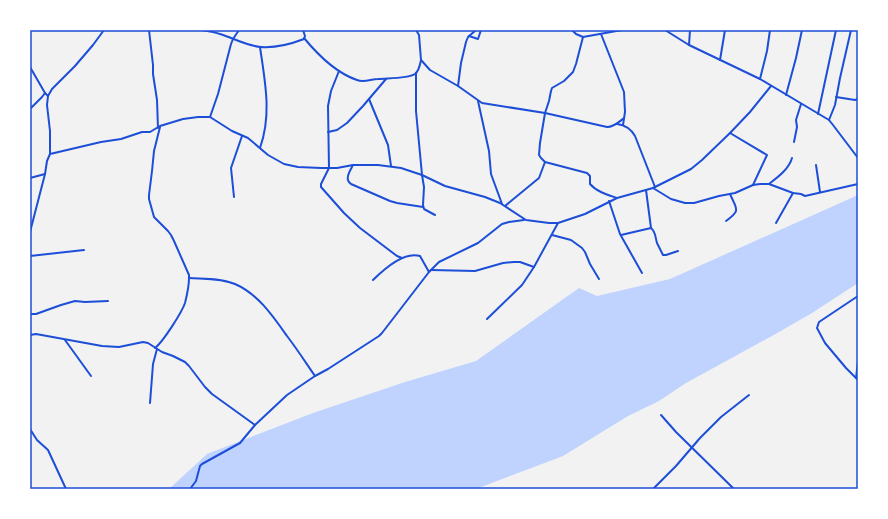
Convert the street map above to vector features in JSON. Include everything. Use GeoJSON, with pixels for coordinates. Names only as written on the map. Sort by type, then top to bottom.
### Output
{"type":"FeatureCollection","features":[{"type":"Feature","properties":{"kind":"street"},"geometry":{"type":"LineString","coordinates":[[30,232],[50,154],[50,131],[47,105],[48,96],[52,89],[75,66],[104,30]]}},
{"type":"Feature","properties":{"kind":"street"},"geometry":{"type":"LineString","coordinates":[[149,30],[159,127],[154,151],[149,199],[154,217],[168,231],[174,241],[187,269],[189,278],[185,303],[162,342],[156,348],[152,364],[150,403]]}},
{"type":"Feature","properties":{"kind":"street"},"geometry":{"type":"LineString","coordinates":[[201,30],[215,32],[260,47],[278,46],[297,42],[304,38]]}},
{"type":"Feature","properties":{"kind":"street"},"geometry":{"type":"LineString","coordinates":[[210,117],[233,39],[239,30]]}},
{"type":"Feature","properties":{"kind":"street"},"geometry":{"type":"LineString","coordinates":[[303,30],[305,36],[304,38],[313,49],[339,71],[359,81],[408,76],[416,73]]}},
{"type":"Feature","properties":{"kind":"street"},"geometry":{"type":"LineString","coordinates":[[416,30],[421,60],[416,73],[416,111],[424,187],[423,207]]}},
{"type":"Feature","properties":{"kind":"street"},"geometry":{"type":"LineString","coordinates":[[458,86],[466,42],[468,37],[476,30]]}},
{"type":"Feature","properties":{"kind":"street"},"geometry":{"type":"LineString","coordinates":[[468,37],[470,36],[478,39],[481,30]]}},
{"type":"Feature","properties":{"kind":"street"},"geometry":{"type":"LineString","coordinates":[[572,30],[576,34],[583,37],[622,30]]}},
{"type":"Feature","properties":{"kind":"street"},"geometry":{"type":"LineString","coordinates":[[665,30],[689,45],[720,61],[760,79],[829,120],[858,158]]}},
{"type":"Feature","properties":{"kind":"street"},"geometry":{"type":"LineString","coordinates":[[689,45],[690,30]]}},
{"type":"Feature","properties":{"kind":"street"},"geometry":{"type":"LineString","coordinates":[[720,61],[725,30]]}},
{"type":"Feature","properties":{"kind":"street"},"geometry":{"type":"LineString","coordinates":[[760,79],[770,30]]}},
{"type":"Feature","properties":{"kind":"street"},"geometry":{"type":"LineString","coordinates":[[786,95],[802,30]]}},
{"type":"Feature","properties":{"kind":"street"},"geometry":{"type":"LineString","coordinates":[[818,114],[836,30]]}},
{"type":"Feature","properties":{"kind":"street"},"geometry":{"type":"LineString","coordinates":[[829,120],[835,105],[851,30]]}},
{"type":"Feature","properties":{"kind":"street"},"geometry":{"type":"LineString","coordinates":[[601,34],[624,90],[625,106],[623,125]]}},
{"type":"Feature","properties":{"kind":"street"},"geometry":{"type":"LineString","coordinates":[[583,37],[573,72],[564,81],[551,89],[545,114],[539,155],[545,162],[587,173],[590,176],[590,184],[592,187],[600,192],[617,198]]}},
{"type":"Feature","properties":{"kind":"street"},"geometry":{"type":"LineString","coordinates":[[260,47],[267,103],[266,124],[260,148]]}},
{"type":"Feature","properties":{"kind":"street"},"geometry":{"type":"LineString","coordinates":[[421,60],[430,70],[458,86],[484,104],[545,114],[607,127],[617,124],[624,118]]}},
{"type":"Feature","properties":{"kind":"street"},"geometry":{"type":"LineString","coordinates":[[30,67],[45,94],[48,96]]}},
{"type":"Feature","properties":{"kind":"street"},"geometry":{"type":"LineString","coordinates":[[339,71],[331,92],[328,106],[329,168],[321,184],[322,188],[344,214],[360,228],[397,256],[402,258]]}},
{"type":"Feature","properties":{"kind":"street"},"geometry":{"type":"LineString","coordinates":[[328,132],[347,123],[369,100],[386,79]]}},
{"type":"Feature","properties":{"kind":"street"},"geometry":{"type":"LineString","coordinates":[[190,489],[196,481],[200,466],[202,464],[240,443],[255,425],[287,395],[379,336],[430,271],[443,259],[478,243],[502,224],[526,220],[558,223],[585,214],[617,198],[654,188],[691,169],[730,133],[750,112],[771,86]]}},
{"type":"Feature","properties":{"kind":"street"},"geometry":{"type":"LineString","coordinates":[[30,108],[45,94]]}},
{"type":"Feature","properties":{"kind":"street"},"geometry":{"type":"LineString","coordinates":[[836,96],[855,100],[858,99]]}},
{"type":"Feature","properties":{"kind":"street"},"geometry":{"type":"LineString","coordinates":[[369,100],[388,145],[391,166]]}},
{"type":"Feature","properties":{"kind":"street"},"geometry":{"type":"LineString","coordinates":[[478,101],[489,151],[491,174],[504,206]]}},
{"type":"Feature","properties":{"kind":"street"},"geometry":{"type":"LineString","coordinates":[[794,142],[797,127],[796,120],[801,104]]}},
{"type":"Feature","properties":{"kind":"street"},"geometry":{"type":"LineString","coordinates":[[50,154],[121,139],[142,132],[150,132],[159,127],[183,119],[210,117],[232,131],[248,138],[275,160],[284,164],[298,167],[337,168],[353,164],[401,168],[422,175],[445,186],[485,197],[504,206],[526,220]]}},
{"type":"Feature","properties":{"kind":"street"},"geometry":{"type":"LineString","coordinates":[[617,124],[623,125],[632,131],[635,136],[654,188],[671,199],[685,203],[694,203],[730,194],[753,185],[760,184],[769,184],[805,196],[858,184]]}},
{"type":"Feature","properties":{"kind":"street"},"geometry":{"type":"LineString","coordinates":[[730,133],[767,155],[753,185]]}},
{"type":"Feature","properties":{"kind":"street"},"geometry":{"type":"LineString","coordinates":[[234,197],[231,168],[242,136]]}},
{"type":"Feature","properties":{"kind":"street"},"geometry":{"type":"LineString","coordinates":[[769,184],[790,164],[792,158]]}},
{"type":"Feature","properties":{"kind":"street"},"geometry":{"type":"LineString","coordinates":[[504,206],[540,178],[545,162]]}},
{"type":"Feature","properties":{"kind":"street"},"geometry":{"type":"LineString","coordinates":[[353,164],[347,178],[348,182],[351,184],[390,201],[423,207],[435,215]]}},
{"type":"Feature","properties":{"kind":"street"},"geometry":{"type":"LineString","coordinates":[[816,165],[820,192]]}},
{"type":"Feature","properties":{"kind":"street"},"geometry":{"type":"LineString","coordinates":[[30,178],[45,174]]}},
{"type":"Feature","properties":{"kind":"street"},"geometry":{"type":"LineString","coordinates":[[646,190],[651,228],[656,234],[656,241],[663,255],[678,251]]}},
{"type":"Feature","properties":{"kind":"street"},"geometry":{"type":"LineString","coordinates":[[776,223],[793,193]]}},
{"type":"Feature","properties":{"kind":"street"},"geometry":{"type":"LineString","coordinates":[[726,221],[736,212],[736,208],[730,194]]}},
{"type":"Feature","properties":{"kind":"street"},"geometry":{"type":"LineString","coordinates":[[609,202],[621,235],[642,273]]}},
{"type":"Feature","properties":{"kind":"street"},"geometry":{"type":"LineString","coordinates":[[487,319],[519,288],[534,267],[558,223]]}},
{"type":"Feature","properties":{"kind":"street"},"geometry":{"type":"LineString","coordinates":[[621,235],[651,228]]}},
{"type":"Feature","properties":{"kind":"street"},"geometry":{"type":"LineString","coordinates":[[552,235],[570,240],[582,248],[599,280]]}},
{"type":"Feature","properties":{"kind":"street"},"geometry":{"type":"LineString","coordinates":[[30,256],[84,250]]}},
{"type":"Feature","properties":{"kind":"street"},"geometry":{"type":"LineString","coordinates":[[373,280],[388,267],[402,258],[416,255],[420,256],[430,271]]}},
{"type":"Feature","properties":{"kind":"street"},"geometry":{"type":"LineString","coordinates":[[430,271],[475,272],[495,265],[514,262],[520,262],[534,267]]}},
{"type":"Feature","properties":{"kind":"street"},"geometry":{"type":"LineString","coordinates":[[189,278],[225,281],[235,284],[248,291],[270,313],[315,376]]}},
{"type":"Feature","properties":{"kind":"street"},"geometry":{"type":"LineString","coordinates":[[857,379],[825,343],[817,328],[819,322],[858,296]]}},
{"type":"Feature","properties":{"kind":"street"},"geometry":{"type":"LineString","coordinates":[[30,314],[36,314],[75,301],[108,301]]}},
{"type":"Feature","properties":{"kind":"street"},"geometry":{"type":"LineString","coordinates":[[30,335],[36,334],[65,340],[116,347],[146,342],[162,352],[185,362],[205,388],[255,425]]}},
{"type":"Feature","properties":{"kind":"street"},"geometry":{"type":"LineString","coordinates":[[65,340],[91,376]]}},
{"type":"Feature","properties":{"kind":"street"},"geometry":{"type":"LineString","coordinates":[[857,379],[858,361]]}},
{"type":"Feature","properties":{"kind":"street"},"geometry":{"type":"LineString","coordinates":[[653,489],[721,417],[749,394]]}},
{"type":"Feature","properties":{"kind":"street"},"geometry":{"type":"LineString","coordinates":[[661,415],[676,432],[734,489]]}},
{"type":"Feature","properties":{"kind":"street"},"geometry":{"type":"LineString","coordinates":[[30,429],[37,440],[48,450],[66,489]]}},
{"type":"Feature","properties":{"kind":"water"},"geometry":{"type":"Polygon","coordinates":[[[858,195],[858,283],[812,313],[686,383],[659,401],[628,416],[563,456],[476,489],[169,489],[207,454],[313,413],[405,382],[476,361],[579,288],[597,296],[670,279],[858,195]]]}}]}
